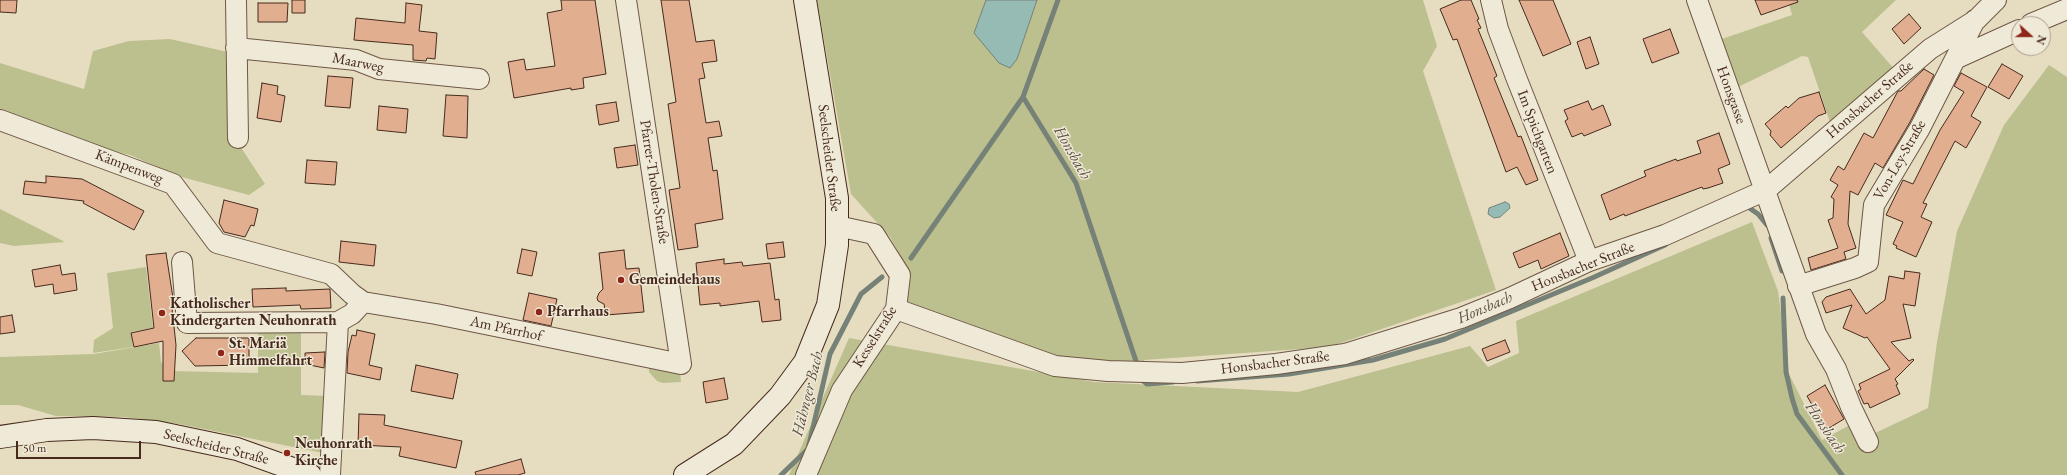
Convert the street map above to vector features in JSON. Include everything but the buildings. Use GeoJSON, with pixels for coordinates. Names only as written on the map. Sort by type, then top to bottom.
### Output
{"type":"FeatureCollection","features":[{"type":"Feature","properties":{"kind":"street"},"geometry":{"type":"LineString","coordinates":[[236,0],[238,138]]}},
{"type":"Feature","properties":{"kind":"street","name":"Pfarrer-Tholen-Straße"},"geometry":{"type":"LineString","coordinates":[[626,0],[681,364]]}},
{"type":"Feature","properties":{"kind":"street","name":"Seelscheider Straße"},"geometry":{"type":"LineString","coordinates":[[685,475],[714,458],[745,434],[780,396],[805,362],[828,305],[835,264],[837,198],[834,169],[805,0]]}},
{"type":"Feature","properties":{"kind":"street","name":"Im Spichgarten"},"geometry":{"type":"LineString","coordinates":[[1491,0],[1498,29],[1513,70],[1590,261]]}},
{"type":"Feature","properties":{"kind":"street","name":"Honsgasse"},"geometry":{"type":"LineString","coordinates":[[1697,0],[1766,190]]}},
{"type":"Feature","properties":{"kind":"street","name":"Honsbacher Straße"},"geometry":{"type":"LineString","coordinates":[[896,309],[1055,366],[1108,371],[1182,373],[1276,364],[1345,354],[1461,318],[1510,298],[1590,261],[1665,235],[1766,190],[1930,49],[1976,20],[1996,0]]}},
{"type":"Feature","properties":{"kind":"street"},"geometry":{"type":"LineString","coordinates":[[2050,16],[2067,9]]}},
{"type":"Feature","properties":{"kind":"street","name":"Von-Ley-Straße"},"geometry":{"type":"LineString","coordinates":[[1798,286],[1855,268],[1868,262],[1874,205],[1920,128],[1976,20]]}},
{"type":"Feature","properties":{"kind":"street"},"geometry":{"type":"LineString","coordinates":[[1955,59],[2011,34]]}},
{"type":"Feature","properties":{"kind":"street","name":"Maarweg"},"geometry":{"type":"LineString","coordinates":[[236,48],[356,60],[379,69],[479,79]]}},
{"type":"Feature","properties":{"kind":"street","name":"Kämpenweg"},"geometry":{"type":"LineString","coordinates":[[0,120],[173,184],[217,243],[331,274],[352,294],[363,302]]}},
{"type":"Feature","properties":{"kind":"street"},"geometry":{"type":"LineString","coordinates":[[1766,190],[1798,286],[1816,334],[1836,369],[1851,407],[1868,442]]}},
{"type":"Feature","properties":{"kind":"street","name":"Kesselstraße"},"geometry":{"type":"LineString","coordinates":[[806,475],[842,390],[896,309],[900,275],[874,234],[837,226]]}},
{"type":"Feature","properties":{"kind":"street"},"geometry":{"type":"LineString","coordinates":[[182,262],[187,323],[338,322],[352,314],[363,302]]}},
{"type":"Feature","properties":{"kind":"street","name":"Am Pfarrhof"},"geometry":{"type":"LineString","coordinates":[[363,302],[436,314],[681,364]]}},
{"type":"Feature","properties":{"kind":"street"},"geometry":{"type":"LineString","coordinates":[[330,475],[338,322]]}},
{"type":"Feature","properties":{"kind":"street","name":"Seelscheider Straße"},"geometry":{"type":"LineString","coordinates":[[0,437],[47,430],[93,428],[156,432],[238,449],[310,475]]}},
{"type":"Feature","properties":{"kind":"green space"},"geometry":{"type":"Polygon","coordinates":[[[817,0],[986,0],[974,33],[1017,59],[1037,0],[1423,0],[1437,46],[1423,71],[1496,290],[1329,347],[1144,360],[1148,372],[1057,361],[904,306],[907,267],[890,237],[851,194],[817,0]]]}},
{"type":"Feature","properties":{"kind":"green space"},"geometry":{"type":"Polygon","coordinates":[[[1788,0],[1896,0],[1862,32],[1895,70],[1831,125],[1808,57],[1802,56],[1736,88],[1719,40],[1792,15],[1788,0]]]}},
{"type":"Feature","properties":{"kind":"green space"},"geometry":{"type":"Polygon","coordinates":[[[170,39],[228,52],[234,137],[265,184],[249,195],[178,176],[130,155],[96,147],[0,111],[0,63],[84,89],[93,51],[129,41],[170,39]]]}},
{"type":"Feature","properties":{"kind":"green space"},"geometry":{"type":"Polygon","coordinates":[[[2049,65],[2067,77],[2067,475],[789,475],[849,338],[1094,382],[1298,392],[1470,346],[1488,367],[1519,353],[1516,321],[1752,222],[1778,291],[1789,374],[1822,440],[1848,426],[1871,435],[1928,408],[1937,342],[1957,231],[2004,125],[2049,65]]]}},
{"type":"Feature","properties":{"kind":"green space"},"geometry":{"type":"Polygon","coordinates":[[[0,209],[65,242],[14,246],[0,243],[0,209]]]}},
{"type":"Feature","properties":{"kind":"green space"},"geometry":{"type":"Polygon","coordinates":[[[146,267],[153,328],[131,332],[133,347],[93,353],[94,340],[113,328],[107,273],[146,267]]]}},
{"type":"Feature","properties":{"kind":"green space"},"geometry":{"type":"Polygon","coordinates":[[[258,326],[301,327],[301,395],[328,396],[323,453],[179,424],[124,417],[56,416],[18,405],[0,405],[0,357],[94,354],[159,343],[161,362],[171,371],[258,373],[258,326]]]}},
{"type":"Feature","properties":{"kind":"green space"},"geometry":{"type":"Polygon","coordinates":[[[649,364],[680,372],[681,382],[663,383],[657,381],[649,372],[649,364]]]}},
{"type":"Feature","properties":{"kind":"water"},"geometry":{"type":"Polygon","coordinates":[[[986,0],[1037,0],[1017,59],[1010,68],[999,63],[974,33],[986,0]]]}},
{"type":"Feature","properties":{"kind":"water"},"geometry":{"type":"Polygon","coordinates":[[[1505,202],[1509,204],[1510,208],[1500,217],[1494,218],[1488,214],[1489,208],[1505,202]]]}},
{"type":"Feature","properties":{"kind":"waterway","name":"Honsbach"},"geometry":{"type":"LineString","coordinates":[[1058,0],[1023,97],[1076,183],[1138,367]]}},
{"type":"Feature","properties":{"kind":"waterway","name":"Hähnger Bach"},"geometry":{"type":"LineString","coordinates":[[911,258],[1023,97]]}},
{"type":"Feature","properties":{"kind":"waterway","name":"Honsbach"},"geometry":{"type":"LineString","coordinates":[[1745,208],[1748,207],[1758,214],[1767,225]]}},
{"type":"Feature","properties":{"kind":"waterway","name":"Honsbach"},"geometry":{"type":"LineString","coordinates":[[1771,238],[1782,271]]}},
{"type":"Feature","properties":{"kind":"waterway","name":"Honsbach"},"geometry":{"type":"LineString","coordinates":[[1197,381],[1289,374],[1373,360],[1445,339],[1592,278],[1665,245]]}},
{"type":"Feature","properties":{"kind":"waterway","name":"Hähnger Bach"},"geometry":{"type":"LineString","coordinates":[[781,475],[808,449],[830,354],[861,294],[882,277]]}},
{"type":"Feature","properties":{"kind":"waterway","name":"Honsbach"},"geometry":{"type":"LineString","coordinates":[[1783,298],[1786,372],[1797,414],[1842,475]]}},
{"type":"Feature","properties":{"kind":"waterway","name":"Honsbach"},"geometry":{"type":"LineString","coordinates":[[1142,380],[1147,384],[1173,382]]}},
{"type":"Feature","properties":{"kind":"place","name":"Gemeindehaus"},"geometry":{"type":"Point","coordinates":[621,280]}},
{"type":"Feature","properties":{"kind":"place","name":"Pfarrhaus"},"geometry":{"type":"Point","coordinates":[539,312]}},
{"type":"Feature","properties":{"kind":"place","name":"Katholischer Kindergarten Neuhonrath"},"geometry":{"type":"Point","coordinates":[162,313]}},
{"type":"Feature","properties":{"kind":"place","name":"St. Mariä Himmelfahrt"},"geometry":{"type":"Point","coordinates":[221,353]}},
{"type":"Feature","properties":{"kind":"place","name":"Neuhonrath Kirche"},"geometry":{"type":"Point","coordinates":[287,453]}}]}
